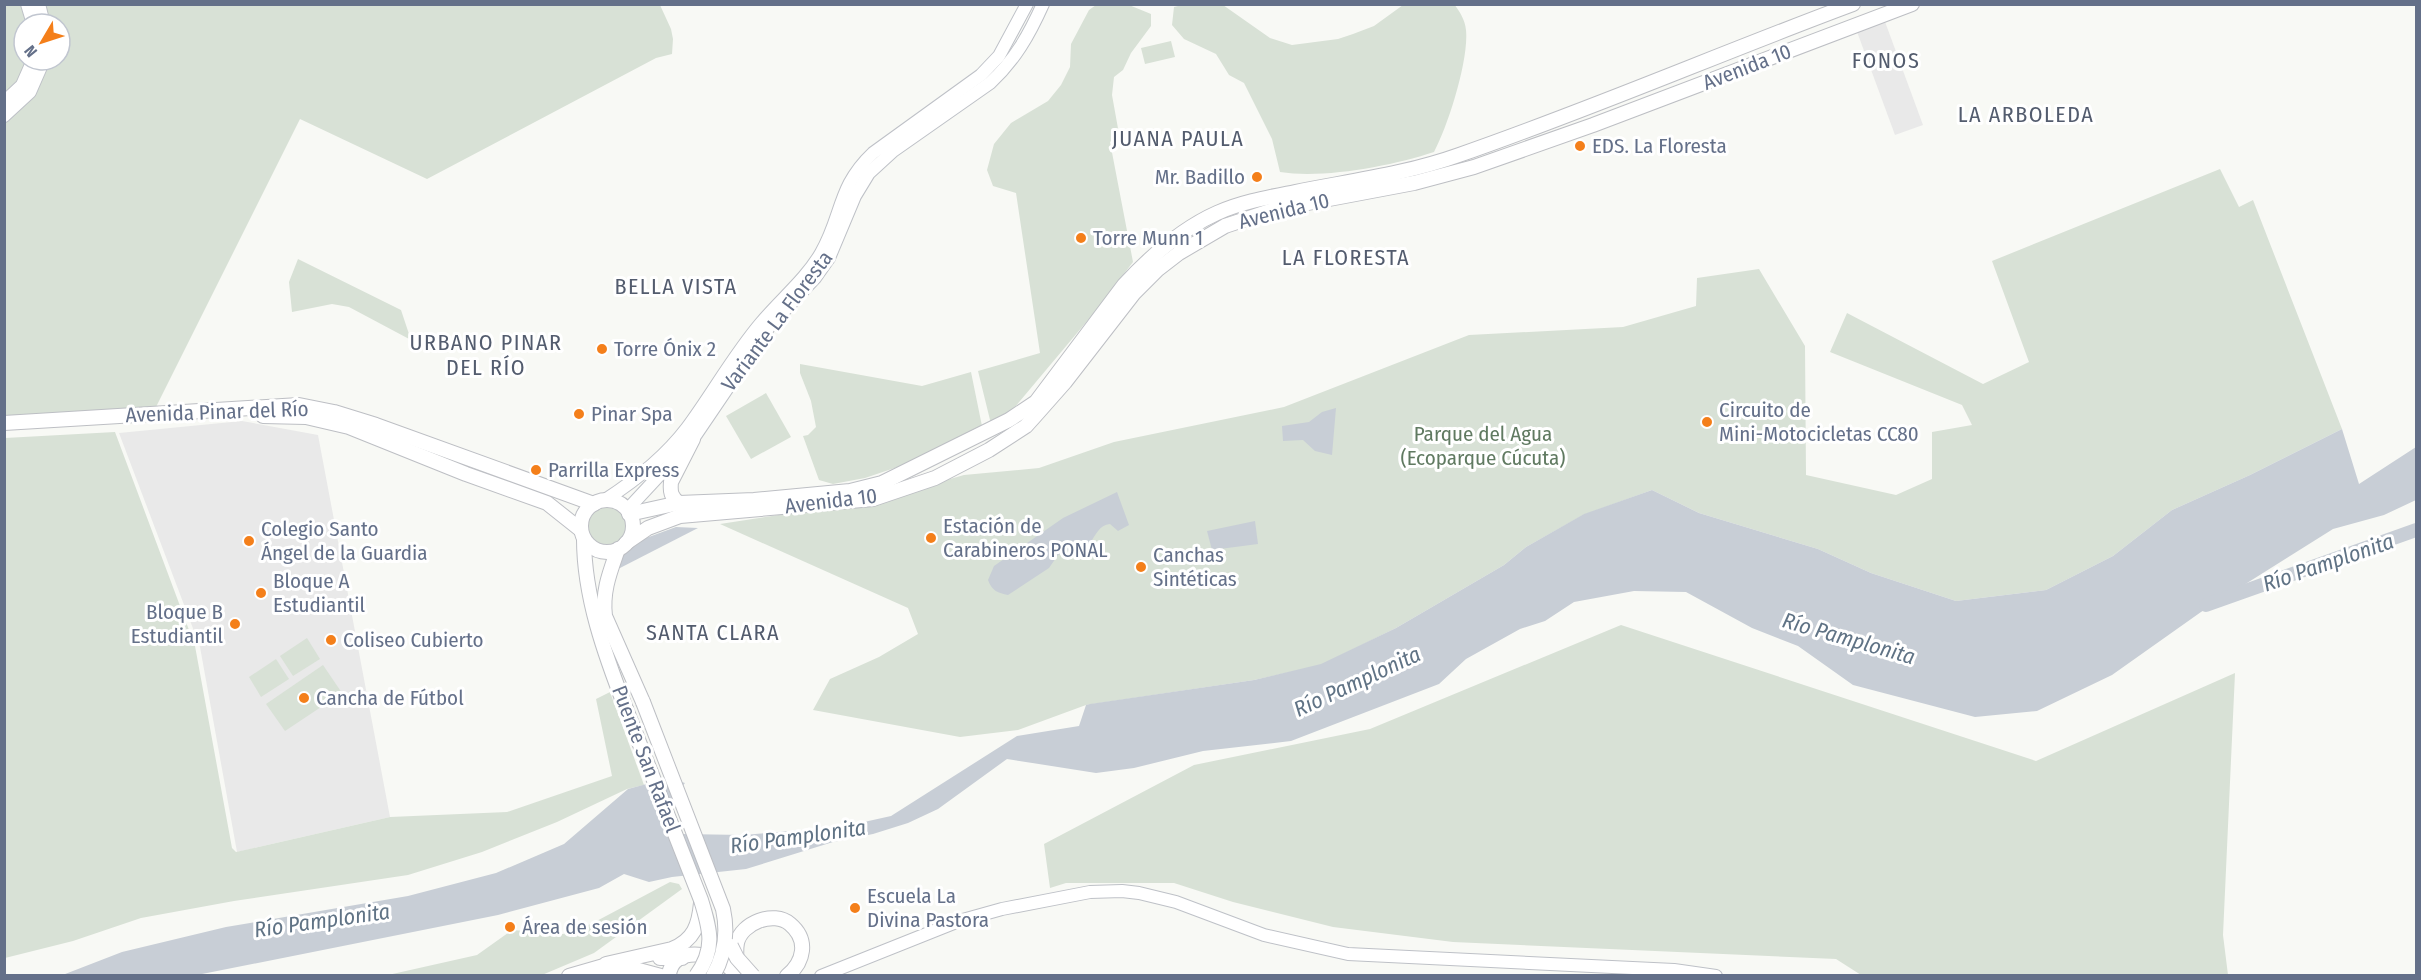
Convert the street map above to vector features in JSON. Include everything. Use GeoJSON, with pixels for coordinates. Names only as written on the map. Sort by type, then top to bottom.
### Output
{"type":"FeatureCollection","features":[{"type":"Feature","properties":{"kind":"main road","name":"Variante La Floresta"},"geometry":{"type":"LineString","coordinates":[[599,502],[629,484],[668,449],[687,427],[728,365],[761,322],[820,255],[829,237],[844,191],[857,168],[873,153],[981,75],[994,62],[1027,4]]}},
{"type":"Feature","properties":{"kind":"main road","name":"Variante La Floresta"},"geometry":{"type":"LineString","coordinates":[[628,512],[693,439],[769,327],[815,278],[829,258],[855,196],[869,174],[893,151],[1001,72],[1022,48],[1043,4]]}},
{"type":"Feature","properties":{"kind":"main road","name":"Avenida 10"},"geometry":{"type":"LineString","coordinates":[[838,497],[882,483],[1023,412],[1036,402],[1050,385],[1124,285],[1138,270],[1173,240],[1217,213],[1270,197],[1410,169],[1457,156],[1565,118],[1853,4]]}},
{"type":"Feature","properties":{"kind":"main road","name":"Avenida 10"},"geometry":{"type":"LineString","coordinates":[[622,546],[665,519],[713,507],[754,500],[838,497],[873,499],[935,478],[988,450],[1026,426],[1065,382],[1134,293],[1157,270],[1179,253],[1224,226],[1276,209],[1452,174],[1539,145],[1912,4]]}},
{"type":"Feature","properties":{"kind":"main road"},"geometry":{"type":"LineString","coordinates":[[1744,47],[1746,57],[1753,64]]}},
{"type":"Feature","properties":{"kind":"main road"},"geometry":{"type":"LineString","coordinates":[[1722,56],[1729,63],[1729,74]]}},
{"type":"Feature","properties":{"kind":"main road"},"geometry":{"type":"LineString","coordinates":[[4,102],[22,84],[28,72]]}},
{"type":"Feature","properties":{"kind":"main road"},"geometry":{"type":"LineString","coordinates":[[4,116],[30,92],[39,72]]}},
{"type":"Feature","properties":{"kind":"main road","name":"Avenida Pinar del Río"},"geometry":{"type":"LineString","coordinates":[[4,423],[299,405],[334,412],[376,425],[571,496],[599,502]]}},
{"type":"Feature","properties":{"kind":"main road","name":"Avenida Pinar del Río"},"geometry":{"type":"LineString","coordinates":[[4,432],[242,416],[306,417],[349,427],[466,474],[547,503],[558,510],[583,534]]}},
{"type":"Feature","properties":{"kind":"main road"},"geometry":{"type":"LineString","coordinates":[[678,503],[670,490],[671,482],[693,439]]}},
{"type":"Feature","properties":{"kind":"main road"},"geometry":{"type":"LineString","coordinates":[[558,510],[569,505],[571,496]]}},
{"type":"Feature","properties":{"kind":"main road"},"geometry":{"type":"LineString","coordinates":[[599,502],[618,503],[628,512],[632,529],[622,546],[609,552],[599,551],[590,546],[583,534],[583,515],[599,502]]}},
{"type":"Feature","properties":{"kind":"main road","name":"Avenida 10"},"geometry":{"type":"LineString","coordinates":[[628,512],[678,503],[713,507]]}},
{"type":"Feature","properties":{"kind":"main road","name":"Puente San Rafael"},"geometry":{"type":"LineString","coordinates":[[583,534],[584,560],[603,648],[701,900],[710,930],[711,938],[707,956],[696,975]]}},
{"type":"Feature","properties":{"kind":"main road","name":"Puente San Rafael"},"geometry":{"type":"LineString","coordinates":[[622,546],[605,586],[605,615],[643,702],[720,901],[726,929],[723,950],[714,975]]}},
{"type":"Feature","properties":{"kind":"main road"},"geometry":{"type":"LineString","coordinates":[[821,975],[973,917],[1022,904],[1090,892],[1115,891],[1167,899],[1264,935],[1348,954],[1674,970],[1716,975]]}},
{"type":"Feature","properties":{"kind":"main road"},"geometry":{"type":"LineString","coordinates":[[604,970],[630,957],[672,949],[688,940],[700,919],[701,900]]}},
{"type":"Feature","properties":{"kind":"main road"},"geometry":{"type":"LineString","coordinates":[[737,975],[737,941],[743,929],[754,922],[777,919],[790,923],[800,936],[803,947],[797,966],[787,975]]}},
{"type":"Feature","properties":{"kind":"main road"},"geometry":{"type":"LineString","coordinates":[[726,929],[736,958],[753,975]]}},
{"type":"Feature","properties":{"kind":"main road"},"geometry":{"type":"LineString","coordinates":[[570,975],[699,954],[716,957],[737,975]]}},
{"type":"Feature","properties":{"kind":"main road"},"geometry":{"type":"LineString","coordinates":[[669,975],[671,966],[682,958]]}},
{"type":"Feature","properties":{"kind":"main road"},"geometry":{"type":"LineString","coordinates":[[593,975],[621,969]]}},
{"type":"Feature","properties":{"kind":"main road"},"geometry":{"type":"LineString","coordinates":[[604,970],[643,970],[661,975]]}},
{"type":"Feature","properties":{"kind":"shaded area"},"geometry":{"type":"Polygon","coordinates":[[[1884,19],[1923,125],[1895,135],[1856,29],[1884,19]]]}},
{"type":"Feature","properties":{"kind":"shaded area","name":"Colegio Santo Ángel de la Guardia"},"geometry":{"type":"Polygon","coordinates":[[[242,421],[318,435],[390,817],[237,852],[200,647],[119,433],[242,421]]]}},
{"type":"Feature","properties":{"kind":"green space"},"geometry":{"type":"Polygon","coordinates":[[[1454,4],[1465,26],[1464,58],[1451,110],[1434,152],[1357,170],[1316,174],[1280,172],[1272,139],[1244,83],[1229,75],[1216,54],[1184,39],[1172,25],[1174,7],[1223,5],[1270,38],[1292,45],[1338,39],[1353,34],[1374,26],[1403,5],[1454,4]]]}},
{"type":"Feature","properties":{"kind":"green space"},"geometry":{"type":"Polygon","coordinates":[[[5,5],[660,5],[671,29],[672,54],[656,58],[427,179],[300,119],[156,407],[5,416],[5,5]]]}},
{"type":"Feature","properties":{"kind":"green space"},"geometry":{"type":"Polygon","coordinates":[[[1096,5],[1129,5],[1151,14],[1151,26],[1131,53],[1123,70],[1114,77],[1112,95],[1119,134],[1110,142],[1133,262],[1093,314],[1010,413],[991,424],[978,371],[1040,353],[1016,193],[993,186],[987,170],[994,144],[1011,123],[1048,101],[1061,85],[1070,67],[1071,44],[1089,10],[1096,5]]]}},
{"type":"Feature","properties":{"kind":"green space"},"geometry":{"type":"Polygon","coordinates":[[[1171,41],[1175,57],[1145,64],[1141,48],[1171,41]]]}},
{"type":"Feature","properties":{"kind":"green space","name":"Parque del Agua (Ecoparque Cúcuta)"},"geometry":{"type":"Polygon","coordinates":[[[2220,169],[2239,207],[2253,200],[2342,429],[2250,475],[2172,510],[2113,556],[2046,590],[1956,601],[1871,573],[1818,549],[1699,513],[1652,490],[1583,515],[1526,547],[1504,565],[1396,628],[1321,665],[1254,680],[1086,705],[1018,730],[960,737],[813,710],[830,679],[879,657],[918,634],[908,608],[720,524],[877,500],[964,475],[1039,468],[1114,442],[1284,407],[1469,335],[1623,327],[1696,306],[1697,278],[1759,269],[1805,346],[1806,475],[1896,495],[1932,479],[1932,432],[1972,425],[1962,405],[1830,352],[1847,313],[1983,384],[2029,362],[1992,261],[2220,169]]]}},
{"type":"Feature","properties":{"kind":"green space"},"geometry":{"type":"Polygon","coordinates":[[[298,259],[401,310],[411,340],[349,307],[332,304],[292,312],[289,282],[298,259]]]}},
{"type":"Feature","properties":{"kind":"green space"},"geometry":{"type":"Polygon","coordinates":[[[800,364],[922,386],[971,372],[983,431],[942,452],[865,478],[833,484],[819,480],[803,436],[808,435],[816,427],[811,401],[800,373],[800,364]]]}},
{"type":"Feature","properties":{"kind":"green space"},"geometry":{"type":"Polygon","coordinates":[[[766,393],[791,437],[751,459],[726,416],[766,393]]]}},
{"type":"Feature","properties":{"kind":"green space"},"geometry":{"type":"Polygon","coordinates":[[[115,432],[195,646],[232,848],[236,852],[390,817],[507,812],[612,776],[596,699],[610,692],[644,785],[627,789],[557,822],[482,852],[408,875],[234,901],[141,918],[73,941],[5,958],[5,438],[115,432]]]}},
{"type":"Feature","properties":{"kind":"green space"},"geometry":{"type":"Polygon","coordinates":[[[606,506],[620,512],[626,526],[620,540],[606,546],[592,540],[586,526],[592,512],[606,506]]]}},
{"type":"Feature","properties":{"kind":"green space"},"geometry":{"type":"Polygon","coordinates":[[[1621,625],[2036,761],[2235,673],[2223,935],[2228,975],[1861,975],[1836,959],[1453,942],[1333,927],[1233,902],[1174,883],[1066,883],[1050,888],[1044,844],[1194,765],[1370,729],[1621,625]]]}},
{"type":"Feature","properties":{"kind":"green space"},"geometry":{"type":"Polygon","coordinates":[[[307,638],[320,659],[293,676],[280,656],[307,638]]]}},
{"type":"Feature","properties":{"kind":"green space"},"geometry":{"type":"Polygon","coordinates":[[[276,659],[289,679],[261,697],[249,677],[276,659]]]}},
{"type":"Feature","properties":{"kind":"green space","name":"Cancha de Fútbol"},"geometry":{"type":"Polygon","coordinates":[[[323,665],[342,693],[285,731],[266,704],[323,665]]]}},
{"type":"Feature","properties":{"kind":"green space"},"geometry":{"type":"Polygon","coordinates":[[[670,882],[679,884],[682,889],[594,953],[542,975],[388,975],[477,955],[512,930],[563,934],[591,924],[670,882]]]}},
{"type":"Feature","properties":{"kind":"water"},"geometry":{"type":"Polygon","coordinates":[[[1336,408],[1332,455],[1315,451],[1303,440],[1283,441],[1282,426],[1309,422],[1322,412],[1336,408]]]}},
{"type":"Feature","properties":{"kind":"water"},"geometry":{"type":"Polygon","coordinates":[[[2342,429],[2359,484],[2416,447],[2416,500],[2384,515],[2333,529],[2201,612],[2112,675],[2037,711],[1975,717],[1853,685],[1798,646],[1752,628],[1686,592],[1634,591],[1574,602],[1545,621],[1520,629],[1466,659],[1439,684],[1291,741],[1203,751],[1134,768],[1096,773],[1007,759],[938,809],[908,823],[873,834],[833,842],[746,869],[672,877],[649,882],[624,874],[599,888],[498,915],[197,975],[60,976],[122,952],[226,927],[408,896],[496,873],[564,844],[628,789],[669,778],[685,783],[669,802],[682,834],[744,835],[846,826],[891,816],[1017,736],[1079,726],[1086,705],[1254,680],[1321,664],[1396,628],[1504,565],[1526,547],[1584,514],[1652,490],[1699,513],[1818,549],[1871,573],[1956,601],[2046,590],[2113,556],[2172,510],[2250,475],[2342,429]]]}},
{"type":"Feature","properties":{"kind":"water"},"geometry":{"type":"Polygon","coordinates":[[[1117,492],[1129,525],[1118,531],[1110,524],[1103,526],[1090,543],[1058,555],[1049,568],[1008,595],[991,587],[988,580],[994,566],[1063,518],[1117,492]]]}},
{"type":"Feature","properties":{"kind":"water"},"geometry":{"type":"Polygon","coordinates":[[[1255,521],[1258,544],[1212,550],[1207,531],[1255,521]]]}},
{"type":"Feature","properties":{"kind":"water"},"geometry":{"type":"Polygon","coordinates":[[[676,527],[698,528],[620,568],[619,557],[646,538],[676,527]]]}},
{"type":"Feature","properties":{"kind":"waterway","name":"Río Pamplonita"},"geometry":{"type":"LineString","coordinates":[[2206,605],[2416,530]]}},
{"type":"Feature","properties":{"kind":"place","name":"EDS. La Floresta"},"geometry":{"type":"Point","coordinates":[1580,146]}},
{"type":"Feature","properties":{"kind":"place","name":"Mr. Badillo"},"geometry":{"type":"Point","coordinates":[1257,177]}},
{"type":"Feature","properties":{"kind":"place","name":"Torre Munn 1"},"geometry":{"type":"Point","coordinates":[1081,238]}},
{"type":"Feature","properties":{"kind":"place","name":"Torre Ónix 2"},"geometry":{"type":"Point","coordinates":[602,349]}},
{"type":"Feature","properties":{"kind":"place","name":"Pinar Spa"},"geometry":{"type":"Point","coordinates":[579,414]}},
{"type":"Feature","properties":{"kind":"place","name":"Circuito de Mini-Motocicletas CC80"},"geometry":{"type":"Point","coordinates":[1707,422]}},
{"type":"Feature","properties":{"kind":"place","name":"Parrilla Express"},"geometry":{"type":"Point","coordinates":[536,470]}},
{"type":"Feature","properties":{"kind":"place","name":"Estación de Carabineros PONAL"},"geometry":{"type":"Point","coordinates":[931,538]}},
{"type":"Feature","properties":{"kind":"place","name":"Colegio Santo Ángel de la Guardia"},"geometry":{"type":"Point","coordinates":[249,541]}},
{"type":"Feature","properties":{"kind":"place","name":"Canchas Sintéticas"},"geometry":{"type":"Point","coordinates":[1141,567]}},
{"type":"Feature","properties":{"kind":"place","name":"Bloque A Estudiantil"},"geometry":{"type":"Point","coordinates":[261,593]}},
{"type":"Feature","properties":{"kind":"place","name":"Bloque B Estudiantil"},"geometry":{"type":"Point","coordinates":[235,624]}},
{"type":"Feature","properties":{"kind":"place","name":"Coliseo Cubierto"},"geometry":{"type":"Point","coordinates":[331,640]}},
{"type":"Feature","properties":{"kind":"place","name":"Cancha de Fútbol"},"geometry":{"type":"Point","coordinates":[304,698]}},
{"type":"Feature","properties":{"kind":"place","name":"Escuela La Divina Pastora"},"geometry":{"type":"Point","coordinates":[855,908]}},
{"type":"Feature","properties":{"kind":"place","name":"Área de sesión"},"geometry":{"type":"Point","coordinates":[510,927]}},
{"type":"Feature","properties":{"kind":"district","name":"FONOS"},"geometry":{"type":"Point","coordinates":[1886,60]}},
{"type":"Feature","properties":{"kind":"district","name":"LA ARBOLEDA"},"geometry":{"type":"Point","coordinates":[2026,114]}},
{"type":"Feature","properties":{"kind":"district","name":"JUANA PAULA"},"geometry":{"type":"Point","coordinates":[1178,138]}},
{"type":"Feature","properties":{"kind":"district","name":"LA FLORESTA"},"geometry":{"type":"Point","coordinates":[1346,257]}},
{"type":"Feature","properties":{"kind":"district","name":"BELLA VISTA"},"geometry":{"type":"Point","coordinates":[676,286]}},
{"type":"Feature","properties":{"kind":"district","name":"URBANO PINAR DEL RÍO"},"geometry":{"type":"Point","coordinates":[486,354]}},
{"type":"Feature","properties":{"kind":"district","name":"SANTA CLARA"},"geometry":{"type":"Point","coordinates":[713,632]}}]}
